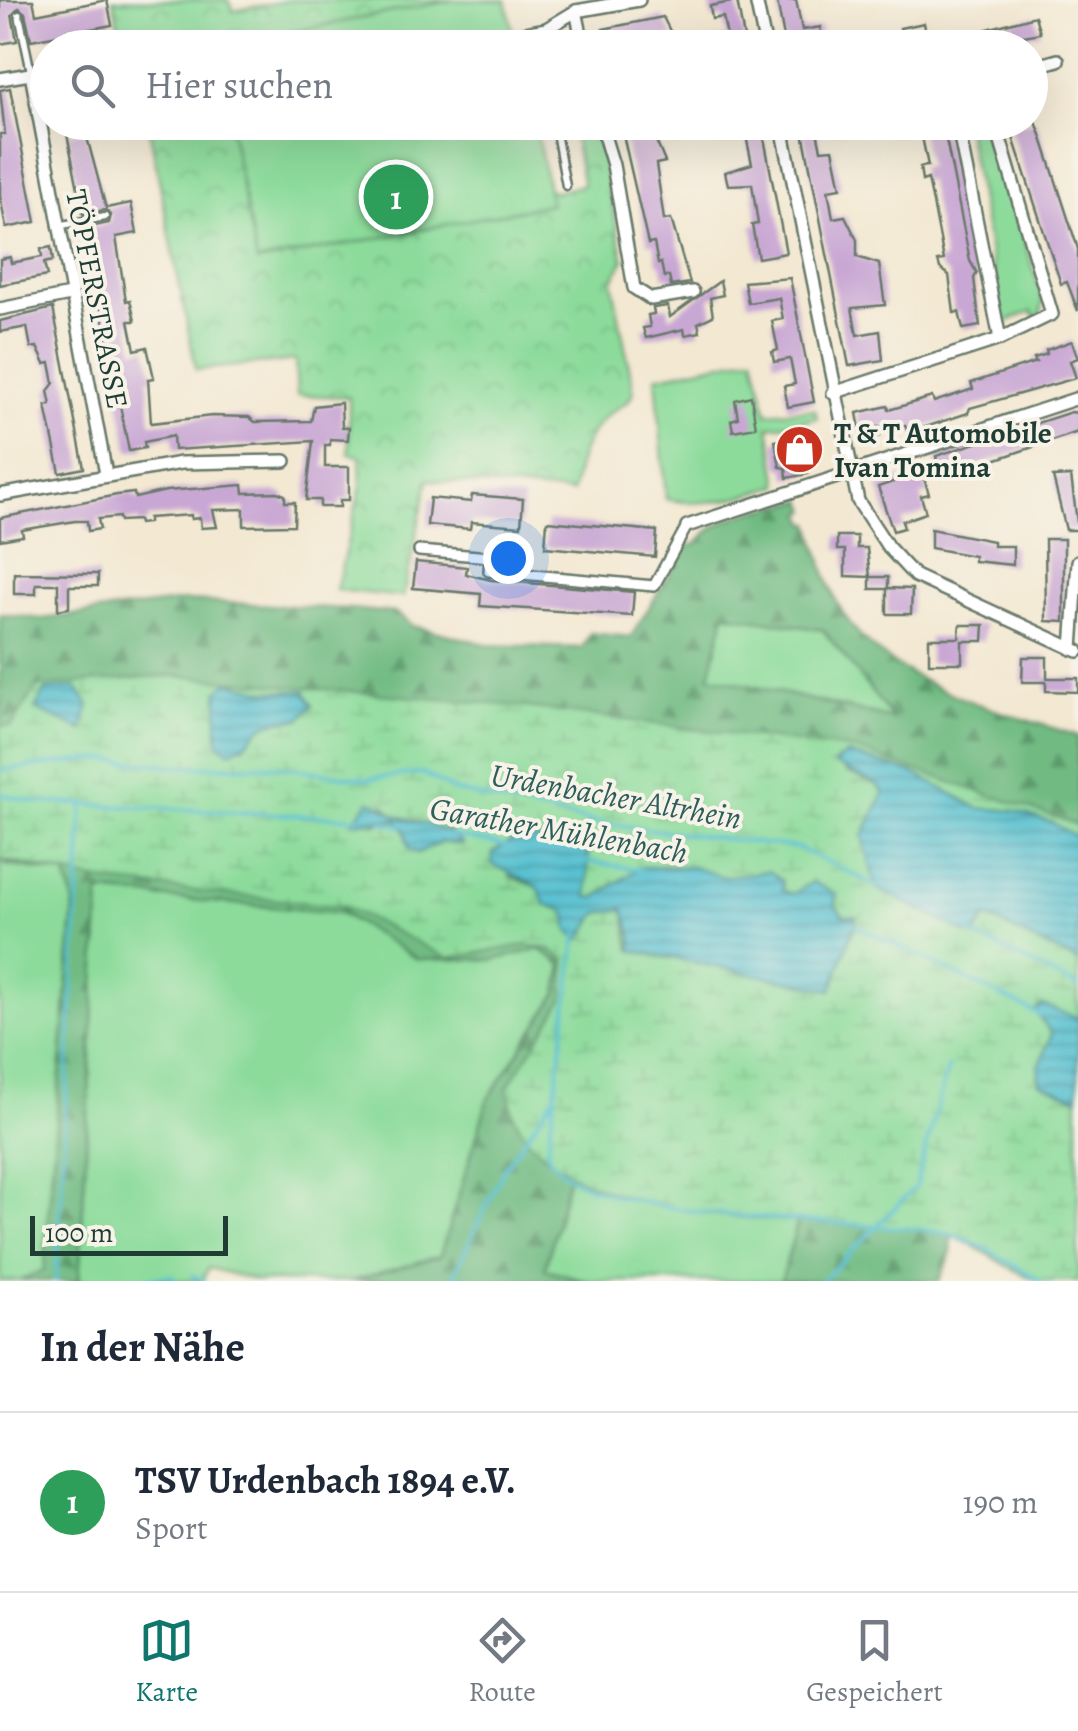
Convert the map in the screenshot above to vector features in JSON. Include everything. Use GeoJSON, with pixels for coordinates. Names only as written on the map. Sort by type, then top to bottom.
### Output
{"type":"FeatureCollection","features":[{"type":"Feature","properties":{"kind":"street"},"geometry":{"type":"LineString","coordinates":[[541,30],[576,11],[639,0]]}},
{"type":"Feature","properties":{"kind":"street"},"geometry":{"type":"LineString","coordinates":[[756,0],[762,30]]}},
{"type":"Feature","properties":{"kind":"street"},"geometry":{"type":"LineString","coordinates":[[576,11],[580,30]]}},
{"type":"Feature","properties":{"kind":"street"},"geometry":{"type":"LineString","coordinates":[[1048,63],[1058,60]]}},
{"type":"Feature","properties":{"kind":"street"},"geometry":{"type":"LineString","coordinates":[[0,80],[30,74]]}},
{"type":"Feature","properties":{"kind":"street","name":"TÖPFERSTRASSE"},"geometry":{"type":"LineString","coordinates":[[42,140],[106,474]]}},
{"type":"Feature","properties":{"kind":"street"},"geometry":{"type":"LineString","coordinates":[[605,140],[634,288],[650,299],[692,292]]}},
{"type":"Feature","properties":{"kind":"street"},"geometry":{"type":"LineString","coordinates":[[784,140],[850,475],[868,517],[915,576],[1075,650],[1078,561]]}},
{"type":"Feature","properties":{"kind":"street"},"geometry":{"type":"LineString","coordinates":[[961,140],[1000,339]]}},
{"type":"Feature","properties":{"kind":"street"},"geometry":{"type":"LineString","coordinates":[[832,393],[1000,339],[1052,314],[1000,140]]}},
{"type":"Feature","properties":{"kind":"street"},"geometry":{"type":"LineString","coordinates":[[0,309],[70,295]]}},
{"type":"Feature","properties":{"kind":"street"},"geometry":{"type":"LineString","coordinates":[[419,551],[490,558],[489,571],[654,586],[687,526],[1078,398]]}},
{"type":"Feature","properties":{"kind":"street"},"geometry":{"type":"LineString","coordinates":[[0,495],[181,464],[286,461]]}},
{"type":"Feature","properties":{"kind":"lane"},"geometry":{"type":"LineString","coordinates":[[19,15],[30,69]]}},
{"type":"Feature","properties":{"kind":"lane"},"geometry":{"type":"LineString","coordinates":[[557,140],[566,186]]}},
{"type":"Feature","properties":{"kind":"lane"},"geometry":{"type":"LineString","coordinates":[[57,226],[105,217]]}},
{"type":"Feature","properties":{"kind":"green space"},"geometry":{"type":"Polygon","coordinates":[[[113,0],[228,0],[233,11],[290,0],[453,0],[300,30],[119,30],[113,0]]]}},
{"type":"Feature","properties":{"kind":"green space"},"geometry":{"type":"Polygon","coordinates":[[[453,0],[506,0],[513,30],[300,30],[453,0]]]}},
{"type":"Feature","properties":{"kind":"green space"},"geometry":{"type":"Polygon","coordinates":[[[151,140],[232,140],[257,262],[550,204],[548,189],[556,192],[583,185],[574,140],[599,140],[624,261],[612,281],[634,392],[591,434],[572,493],[428,480],[403,597],[336,590],[361,486],[360,456],[349,454],[349,397],[297,395],[295,360],[196,370],[151,140]]]}},
{"type":"Feature","properties":{"kind":"green space"},"geometry":{"type":"Polygon","coordinates":[[[232,140],[538,140],[551,204],[256,262],[232,140]]]}},
{"type":"Feature","properties":{"kind":"green space"},"geometry":{"type":"Polygon","coordinates":[[[968,140],[994,140],[1043,300],[1041,315],[1036,318],[1032,311],[1006,322],[1005,331],[968,140]]]}},
{"type":"Feature","properties":{"kind":"green space"},"geometry":{"type":"Polygon","coordinates":[[[754,356],[767,413],[815,409],[817,418],[769,427],[779,485],[723,500],[666,499],[656,377],[754,356]]]}},
{"type":"Feature","properties":{"kind":"green space"},"geometry":{"type":"Polygon","coordinates":[[[804,500],[808,511],[803,513],[807,523],[811,523],[838,604],[857,632],[882,655],[944,691],[1078,736],[1078,838],[1053,823],[876,888],[1078,962],[1078,1101],[952,1219],[951,1255],[939,1281],[781,1281],[842,1065],[563,1137],[569,1175],[545,1269],[590,1281],[352,1281],[440,1256],[488,1099],[558,993],[563,965],[540,949],[494,960],[417,959],[341,913],[100,892],[79,1281],[21,1281],[44,1270],[74,904],[66,874],[0,864],[0,614],[42,619],[185,601],[350,609],[396,613],[413,626],[490,645],[582,648],[590,633],[631,637],[687,546],[697,544],[718,525],[760,509],[804,500]],[[725,614],[710,676],[893,719],[823,630],[725,614]],[[519,836],[546,904],[588,848],[519,836]]]}},
{"type":"Feature","properties":{"kind":"green space"},"geometry":{"type":"Polygon","coordinates":[[[724,614],[823,630],[895,720],[709,676],[724,614]]]}},
{"type":"Feature","properties":{"kind":"green space"},"geometry":{"type":"Polygon","coordinates":[[[169,675],[527,707],[856,750],[1078,825],[1078,838],[1053,823],[1015,811],[979,808],[913,773],[847,754],[846,772],[878,785],[884,793],[863,836],[974,937],[986,917],[1078,962],[1078,1018],[1051,1008],[1046,1022],[1052,1034],[1039,1067],[1040,1083],[1078,1098],[1078,1281],[1040,1281],[960,1239],[930,1231],[706,1214],[647,1203],[594,1185],[550,1160],[518,1124],[507,1088],[563,1000],[566,961],[550,949],[526,945],[448,958],[346,907],[100,881],[0,859],[0,726],[12,726],[36,687],[169,675]],[[228,682],[244,746],[267,724],[300,719],[305,691],[264,691],[228,682]],[[384,804],[374,824],[397,820],[405,830],[409,848],[441,842],[459,845],[450,831],[394,815],[384,804]],[[519,836],[510,877],[538,887],[546,904],[567,911],[569,931],[580,940],[598,913],[624,909],[631,950],[832,989],[843,948],[856,925],[805,885],[793,894],[783,891],[762,871],[737,878],[656,866],[631,874],[595,898],[587,897],[588,848],[519,836]]]}},
{"type":"Feature","properties":{"kind":"green space"},"geometry":{"type":"Polygon","coordinates":[[[0,864],[66,874],[74,904],[44,1271],[21,1281],[0,1281],[0,864]]]}},
{"type":"Feature","properties":{"kind":"green space"},"geometry":{"type":"Polygon","coordinates":[[[100,892],[341,913],[417,959],[540,949],[563,965],[558,993],[488,1099],[440,1256],[352,1281],[258,1281],[209,1268],[201,1281],[79,1281],[100,892]]]}},
{"type":"Feature","properties":{"kind":"green space"},"geometry":{"type":"Polygon","coordinates":[[[842,1065],[781,1281],[590,1281],[545,1270],[569,1175],[563,1137],[842,1065]]]}},
{"type":"Feature","properties":{"kind":"water"},"geometry":{"type":"Polygon","coordinates":[[[227,682],[264,691],[305,691],[313,705],[300,719],[263,726],[248,741],[229,751],[218,743],[218,691],[227,682]]]}},
{"type":"Feature","properties":{"kind":"water"},"geometry":{"type":"Polygon","coordinates":[[[76,687],[89,705],[82,730],[35,709],[46,690],[76,687]]]}},
{"type":"Feature","properties":{"kind":"water"},"geometry":{"type":"Polygon","coordinates":[[[847,754],[913,773],[978,808],[1015,811],[1053,823],[1078,838],[1078,962],[986,917],[974,937],[876,888],[863,836],[884,793],[878,785],[834,764],[847,754]]]}},
{"type":"Feature","properties":{"kind":"water"},"geometry":{"type":"Polygon","coordinates":[[[370,801],[397,816],[439,828],[462,844],[441,842],[417,853],[409,848],[405,830],[397,820],[352,822],[370,801]]]}},
{"type":"Feature","properties":{"kind":"water"},"geometry":{"type":"Polygon","coordinates":[[[519,836],[588,848],[588,897],[595,898],[641,867],[693,867],[723,877],[769,871],[782,881],[783,891],[793,894],[813,882],[836,894],[835,905],[843,916],[857,917],[832,990],[631,950],[633,939],[624,909],[598,913],[580,940],[569,931],[566,911],[545,904],[538,887],[492,864],[493,853],[519,836]]]}},
{"type":"Feature","properties":{"kind":"water"},"geometry":{"type":"Polygon","coordinates":[[[1042,1005],[1078,1018],[1078,1098],[1040,1083],[1039,1067],[1052,1034],[1035,1011],[1042,1005]]]}},
{"type":"Feature","properties":{"kind":"building"},"geometry":{"type":"Polygon","coordinates":[[[0,0],[33,0],[36,14],[107,0],[112,25],[85,30],[30,30],[30,36],[25,13],[19,8],[12,15],[17,41],[0,44],[0,0]]]}},
{"type":"Feature","properties":{"kind":"building"},"geometry":{"type":"Polygon","coordinates":[[[796,0],[802,30],[783,30],[777,1],[796,0]]]}},
{"type":"Feature","properties":{"kind":"building"},"geometry":{"type":"Polygon","coordinates":[[[737,1],[743,30],[726,30],[723,17],[712,19],[710,6],[737,1]]]}},
{"type":"Feature","properties":{"kind":"building"},"geometry":{"type":"Polygon","coordinates":[[[1035,16],[1039,30],[984,30],[1035,16]]]}},
{"type":"Feature","properties":{"kind":"building"},"geometry":{"type":"Polygon","coordinates":[[[663,17],[670,30],[603,30],[663,17]]]}},
{"type":"Feature","properties":{"kind":"building"},"geometry":{"type":"Polygon","coordinates":[[[924,23],[925,30],[900,30],[924,23]]]}},
{"type":"Feature","properties":{"kind":"building"},"geometry":{"type":"Polygon","coordinates":[[[10,88],[36,222],[6,228],[0,196],[0,134],[5,134],[0,90],[10,88]]]}},
{"type":"Feature","properties":{"kind":"building"},"geometry":{"type":"Polygon","coordinates":[[[68,140],[88,140],[106,208],[131,203],[137,233],[116,237],[126,301],[130,300],[135,321],[129,321],[135,350],[147,347],[154,378],[148,379],[151,423],[212,416],[249,417],[255,422],[311,421],[314,406],[341,403],[342,427],[349,427],[348,440],[330,439],[330,445],[325,445],[325,467],[349,467],[349,500],[340,500],[340,507],[320,507],[320,500],[306,500],[313,441],[174,450],[173,436],[144,442],[145,448],[129,451],[85,228],[109,223],[111,215],[105,210],[83,214],[68,140]]]}},
{"type":"Feature","properties":{"kind":"building"},"geometry":{"type":"Polygon","coordinates":[[[624,140],[656,140],[665,162],[656,164],[664,220],[671,219],[690,283],[671,286],[669,276],[664,277],[661,263],[658,264],[654,243],[648,244],[624,140]]]}},
{"type":"Feature","properties":{"kind":"building"},"geometry":{"type":"Polygon","coordinates":[[[747,140],[764,140],[786,253],[758,258],[752,225],[758,224],[752,184],[728,185],[725,172],[752,164],[747,140]]]}},
{"type":"Feature","properties":{"kind":"building"},"geometry":{"type":"Polygon","coordinates":[[[805,140],[819,140],[821,150],[833,149],[841,188],[828,190],[833,218],[845,216],[857,240],[857,257],[879,264],[885,305],[852,308],[857,335],[880,331],[883,360],[849,366],[805,140]]]}},
{"type":"Feature","properties":{"kind":"building"},"geometry":{"type":"Polygon","coordinates":[[[923,140],[946,140],[970,261],[977,273],[974,278],[980,326],[963,329],[959,312],[954,313],[949,275],[938,261],[944,260],[928,179],[922,181],[920,167],[928,166],[923,140]]]}},
{"type":"Feature","properties":{"kind":"building"},"geometry":{"type":"Polygon","coordinates":[[[1014,140],[1043,140],[1078,249],[1078,311],[1067,282],[1061,284],[1014,140]]]}},
{"type":"Feature","properties":{"kind":"building"},"geometry":{"type":"Polygon","coordinates":[[[51,247],[53,261],[44,263],[47,276],[0,285],[0,259],[10,257],[11,263],[42,257],[41,249],[51,247]]]}},
{"type":"Feature","properties":{"kind":"building"},"geometry":{"type":"Polygon","coordinates":[[[790,278],[814,402],[788,407],[784,386],[795,384],[790,359],[774,362],[772,352],[778,350],[772,321],[783,319],[779,298],[748,303],[744,282],[790,278]]]}},
{"type":"Feature","properties":{"kind":"building"},"geometry":{"type":"Polygon","coordinates":[[[720,281],[723,295],[710,298],[713,316],[698,323],[700,332],[685,335],[684,329],[646,338],[643,328],[650,327],[648,315],[654,314],[653,308],[668,306],[670,317],[720,281]]]}},
{"type":"Feature","properties":{"kind":"building"},"geometry":{"type":"Polygon","coordinates":[[[53,308],[84,468],[60,473],[46,406],[51,405],[48,391],[54,383],[50,363],[45,364],[37,347],[31,348],[27,327],[0,332],[0,321],[53,308]]]}},
{"type":"Feature","properties":{"kind":"building"},"geometry":{"type":"Polygon","coordinates":[[[1072,341],[1078,358],[1070,361],[1076,378],[970,408],[968,413],[908,433],[905,425],[878,427],[880,436],[862,440],[857,413],[888,406],[889,410],[932,397],[934,402],[973,389],[971,383],[1036,362],[1034,358],[1047,354],[1046,350],[1072,341]]]}},
{"type":"Feature","properties":{"kind":"building"},"geometry":{"type":"Polygon","coordinates":[[[751,396],[756,427],[733,431],[731,420],[738,418],[735,400],[751,396]]]}},
{"type":"Feature","properties":{"kind":"building"},"geometry":{"type":"Polygon","coordinates":[[[1078,413],[1078,432],[940,478],[936,456],[1078,413]]]}},
{"type":"Feature","properties":{"kind":"building"},"geometry":{"type":"Polygon","coordinates":[[[786,439],[787,445],[802,442],[808,474],[787,478],[786,468],[780,467],[775,441],[786,439]]]}},
{"type":"Feature","properties":{"kind":"building"},"geometry":{"type":"Polygon","coordinates":[[[922,472],[929,494],[921,496],[926,513],[902,521],[904,528],[893,531],[878,487],[922,472]]]}},
{"type":"Feature","properties":{"kind":"building"},"geometry":{"type":"Polygon","coordinates":[[[1071,476],[1078,530],[1066,530],[1053,477],[1071,476]]]}},
{"type":"Feature","properties":{"kind":"building"},"geometry":{"type":"Polygon","coordinates":[[[243,485],[244,493],[277,492],[285,495],[285,502],[295,502],[294,525],[244,526],[244,509],[213,510],[217,527],[201,528],[200,518],[191,519],[191,515],[148,518],[148,523],[139,524],[138,520],[120,521],[119,517],[98,519],[100,529],[88,531],[87,521],[75,521],[22,530],[23,536],[0,540],[0,518],[117,495],[134,493],[135,498],[166,491],[243,485]]]}},
{"type":"Feature","properties":{"kind":"building"},"geometry":{"type":"Polygon","coordinates":[[[472,495],[523,499],[521,526],[471,522],[470,529],[427,525],[430,498],[471,502],[472,495]]]}},
{"type":"Feature","properties":{"kind":"building"},"geometry":{"type":"Polygon","coordinates":[[[547,521],[657,531],[655,557],[545,547],[547,521]]]}},
{"type":"Feature","properties":{"kind":"building"},"geometry":{"type":"Polygon","coordinates":[[[931,529],[993,541],[993,546],[1013,546],[1013,565],[974,561],[974,556],[931,548],[931,529]]]}},
{"type":"Feature","properties":{"kind":"building"},"geometry":{"type":"Polygon","coordinates":[[[837,536],[857,536],[857,548],[867,548],[870,577],[845,576],[845,550],[837,550],[837,536]]]}},
{"type":"Feature","properties":{"kind":"building"},"geometry":{"type":"Polygon","coordinates":[[[1045,539],[1064,539],[1064,622],[1046,621],[1045,539]]]}},
{"type":"Feature","properties":{"kind":"building"},"geometry":{"type":"Polygon","coordinates":[[[416,562],[467,567],[466,574],[491,580],[634,592],[632,616],[480,606],[481,594],[413,588],[416,562]]]}},
{"type":"Feature","properties":{"kind":"building"},"geometry":{"type":"Polygon","coordinates":[[[14,573],[98,574],[98,586],[69,586],[69,608],[58,610],[58,584],[36,584],[36,594],[14,594],[14,573]]]}},
{"type":"Feature","properties":{"kind":"building"},"geometry":{"type":"Polygon","coordinates":[[[870,577],[888,577],[888,588],[912,589],[911,614],[887,614],[887,589],[870,589],[870,577]]]}},
{"type":"Feature","properties":{"kind":"building"},"geometry":{"type":"Polygon","coordinates":[[[960,625],[984,625],[983,641],[962,641],[962,663],[929,663],[929,638],[959,638],[960,625]]]}},
{"type":"Feature","properties":{"kind":"building"},"geometry":{"type":"Polygon","coordinates":[[[1023,657],[1047,657],[1047,678],[1078,678],[1078,692],[1046,691],[1046,682],[1022,682],[1023,657]]]}},
{"type":"Feature","properties":{"kind":"waterway","name":"Urdenbacher Altrhein"},"geometry":{"type":"LineString","coordinates":[[0,770],[102,759],[188,767],[273,766],[366,779],[423,773],[454,791],[592,822],[798,848],[877,886]]}},
{"type":"Feature","properties":{"kind":"waterway","name":"Garather Mühlenbach"},"geometry":{"type":"LineString","coordinates":[[0,794],[35,802],[358,818]]}},
{"type":"Feature","properties":{"kind":"waterway"},"geometry":{"type":"LineString","coordinates":[[56,1281],[83,807]]}},
{"type":"Feature","properties":{"kind":"waterway","name":"Garather Mühlenbach"},"geometry":{"type":"LineString","coordinates":[[382,822],[402,826]]}},
{"type":"Feature","properties":{"kind":"waterway","name":"Garather Mühlenbach"},"geometry":{"type":"LineString","coordinates":[[451,835],[505,846]]}},
{"type":"Feature","properties":{"kind":"waterway","name":"Garather Mühlenbach"},"geometry":{"type":"LineString","coordinates":[[583,861],[643,870]]}},
{"type":"Feature","properties":{"kind":"waterway","name":"Garather Mühlenbach"},"geometry":{"type":"LineString","coordinates":[[853,924],[1042,1016]]}},
{"type":"Feature","properties":{"kind":"waterway"},"geometry":{"type":"LineString","coordinates":[[577,933],[547,1153],[571,1178],[614,1195],[670,1207],[952,1235],[986,1249],[1041,1281]]}},
{"type":"Feature","properties":{"kind":"waterway","name":"Urdenbacher Altrhein"},"geometry":{"type":"LineString","coordinates":[[970,933],[1078,987]]}},
{"type":"Feature","properties":{"kind":"waterway"},"geometry":{"type":"LineString","coordinates":[[822,1281],[915,1188],[948,1067]]}},
{"type":"Feature","properties":{"kind":"waterway"},"geometry":{"type":"LineString","coordinates":[[451,1281],[505,1167],[553,1098]]}},
{"type":"Feature","properties":{"kind":"waterway"},"geometry":{"type":"LineString","coordinates":[[125,1281],[173,1276]]}},
{"type":"Feature","properties":{"kind":"waterway"},"geometry":{"type":"LineString","coordinates":[[192,1276],[205,1281]]}},
{"type":"Feature","properties":{"kind":"place","name":"TSV Urdenbach 1894 e.V."},"geometry":{"type":"Point","coordinates":[396,197]}},
{"type":"Feature","properties":{"kind":"place","name":"T & T Automobile Ivan Tomina"},"geometry":{"type":"Point","coordinates":[799,450]}}]}
